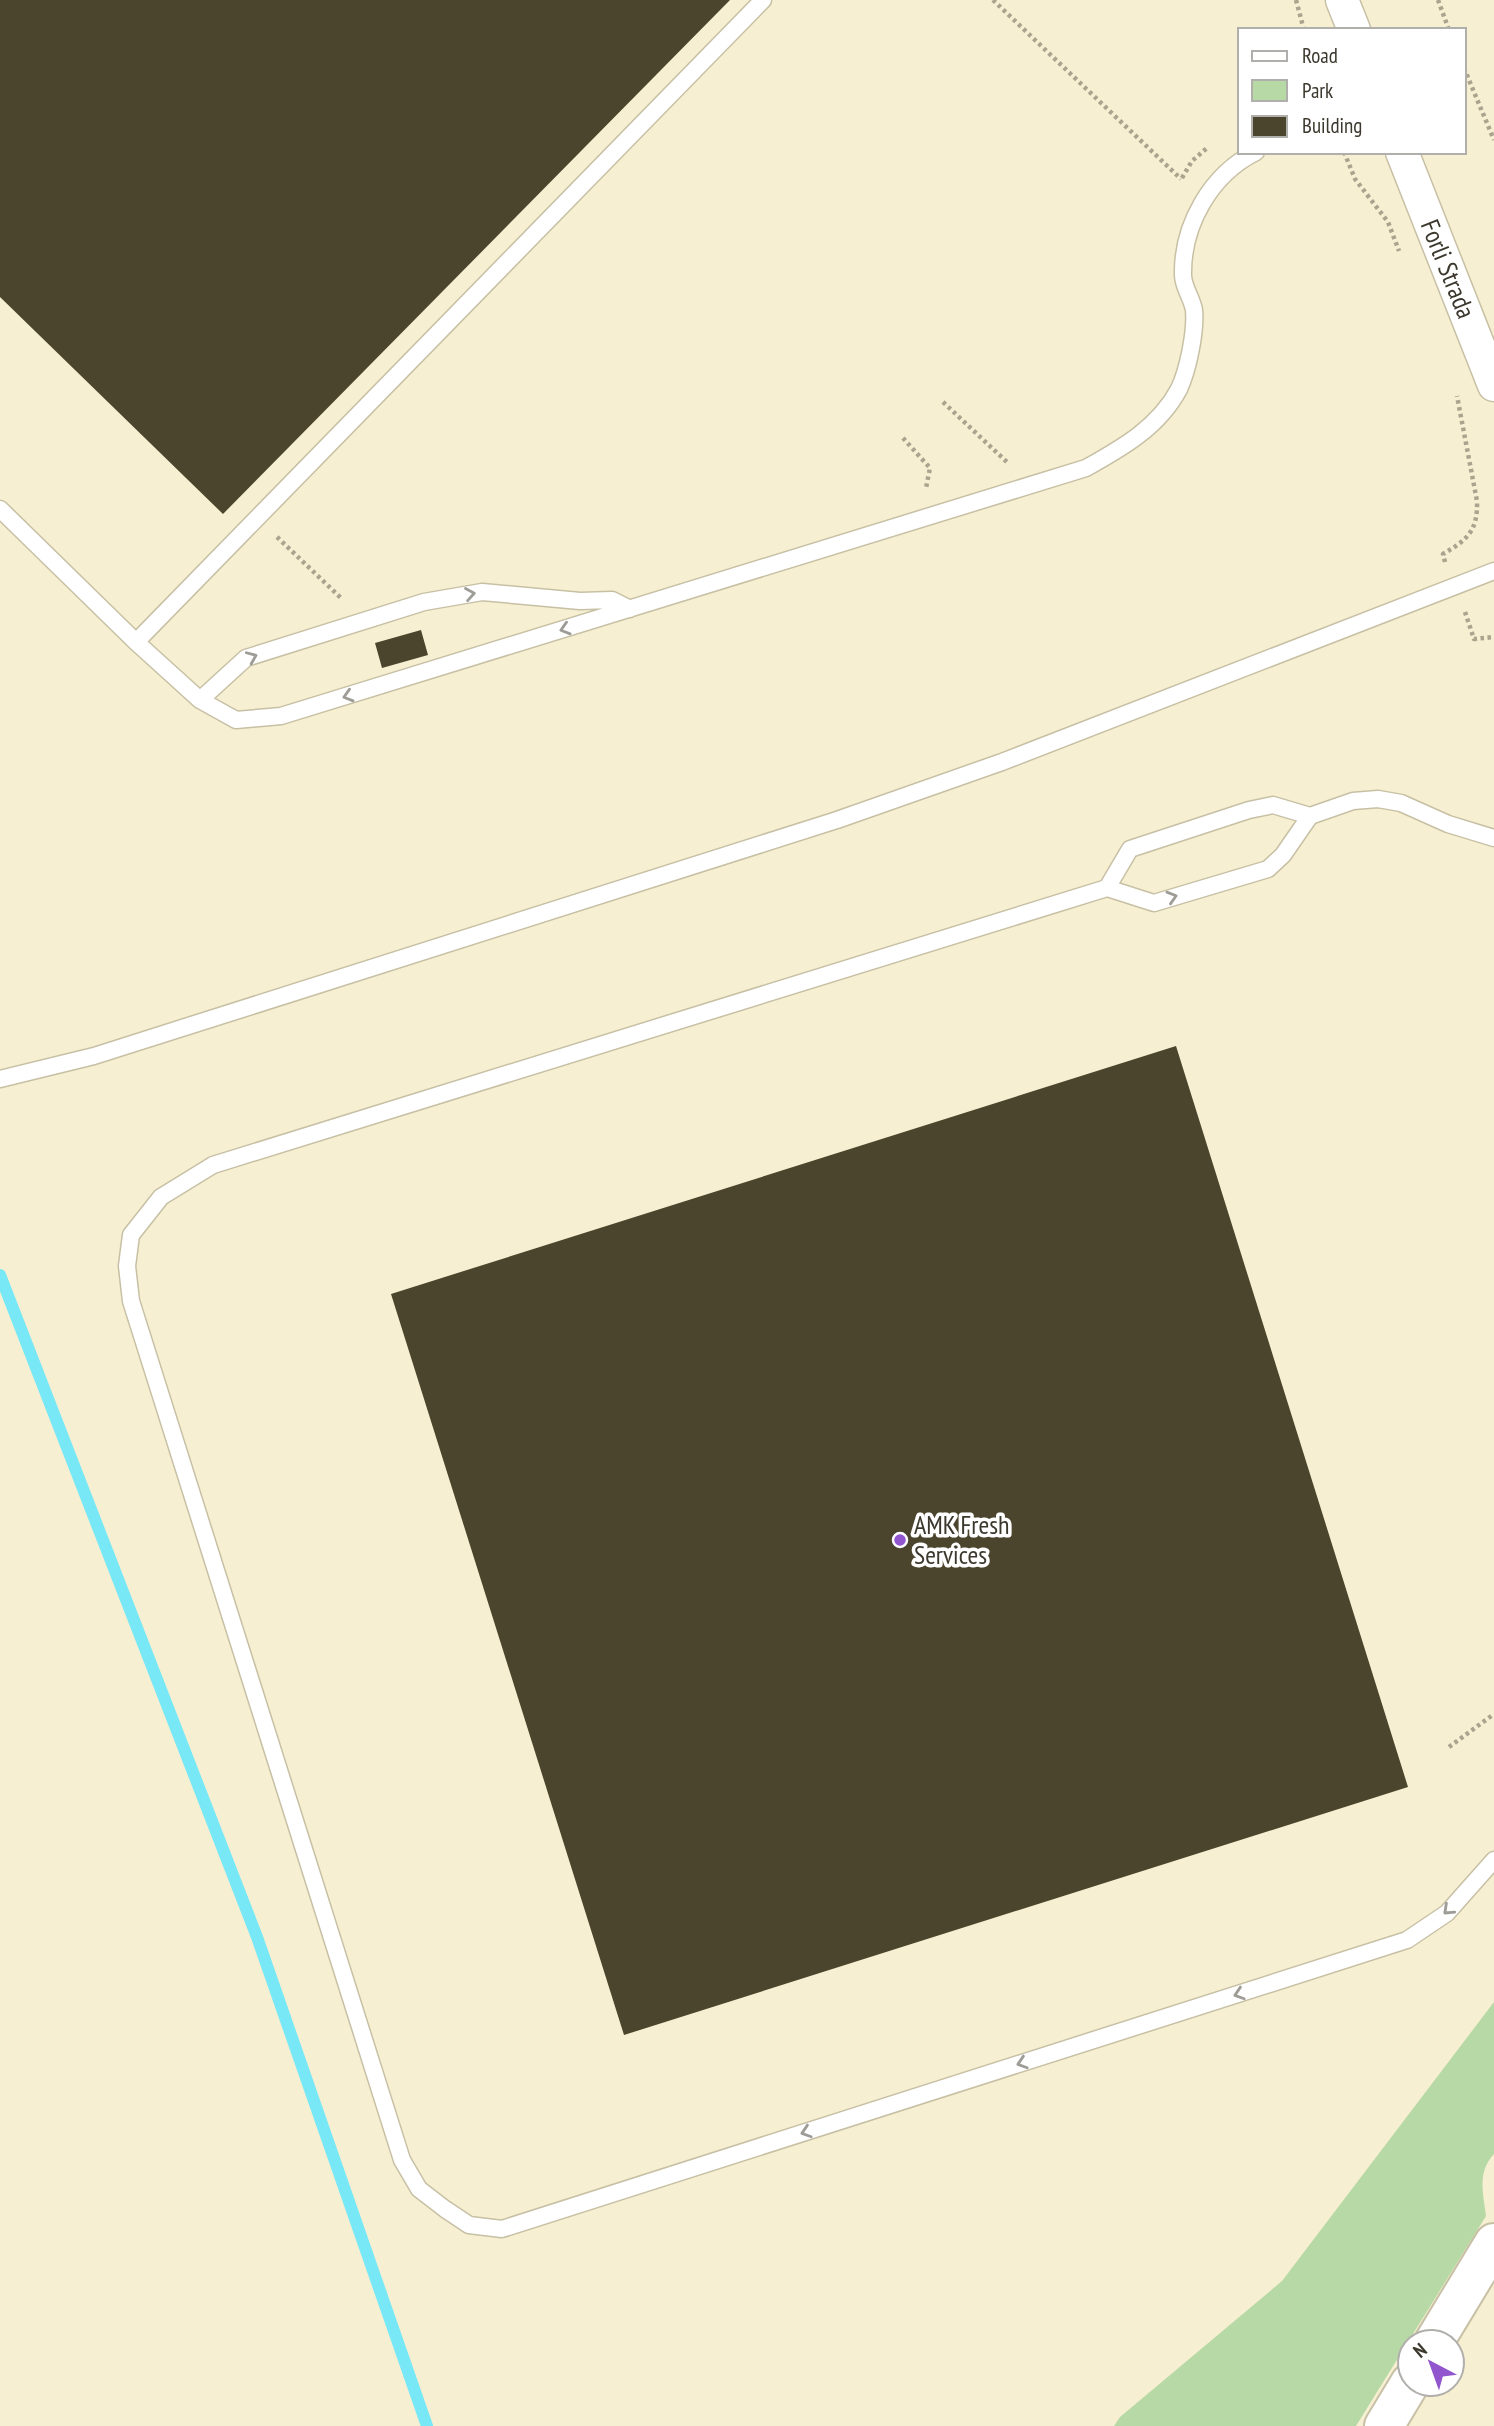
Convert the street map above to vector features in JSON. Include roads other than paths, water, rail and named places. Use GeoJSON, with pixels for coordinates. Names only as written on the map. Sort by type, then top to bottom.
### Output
{"type":"FeatureCollection","features":[{"type":"Feature","properties":{"kind":"street"},"geometry":{"type":"LineString","coordinates":[[1342,0],[1353,28]]}},
{"type":"Feature","properties":{"kind":"street","name":"Forli Strada"},"geometry":{"type":"LineString","coordinates":[[1403,154],[1494,385]]}},
{"type":"Feature","properties":{"kind":"street"},"geometry":{"type":"LineString","coordinates":[[1442,2328],[1494,2243]]}},
{"type":"Feature","properties":{"kind":"street"},"geometry":{"type":"LineString","coordinates":[[1384,2426],[1401,2398]]}},
{"type":"Feature","properties":{"kind":"lane"},"geometry":{"type":"LineString","coordinates":[[136,642],[763,0]]}},
{"type":"Feature","properties":{"kind":"lane"},"geometry":{"type":"LineString","coordinates":[[0,509],[136,642],[200,699],[236,720],[281,716],[1086,468],[1131,442],[1159,417],[1179,389],[1190,353],[1194,310],[1182,277],[1189,232],[1209,191],[1241,160],[1252,154]]}},
{"type":"Feature","properties":{"kind":"lane"},"geometry":{"type":"LineString","coordinates":[[0,1079],[94,1055],[836,820],[1002,762],[1494,571]]}},
{"type":"Feature","properties":{"kind":"lane"},"geometry":{"type":"LineString","coordinates":[[200,699],[246,658],[424,602],[482,592],[580,601],[612,600],[630,609]]}},
{"type":"Feature","properties":{"kind":"lane"},"geometry":{"type":"LineString","coordinates":[[1107,888],[1130,849],[1249,810],[1273,805],[1310,816],[1353,801],[1378,799],[1401,803],[1448,824],[1494,838]]}},
{"type":"Feature","properties":{"kind":"lane"},"geometry":{"type":"LineString","coordinates":[[1310,816],[1283,855],[1268,869],[1154,903],[1107,888],[213,1165],[161,1197],[131,1235],[127,1266],[131,1301],[402,2160],[419,2189],[469,2225],[502,2229],[1407,1940],[1447,1913],[1494,1860]]}},
{"type":"Feature","properties":{"kind":"waterway"},"geometry":{"type":"LineString","coordinates":[[0,1275],[257,1937],[427,2426]]}},
{"type":"Feature","properties":{"kind":"place","name":"AMK Fresh Services"},"geometry":{"type":"Point","coordinates":[900,1540]}}]}
